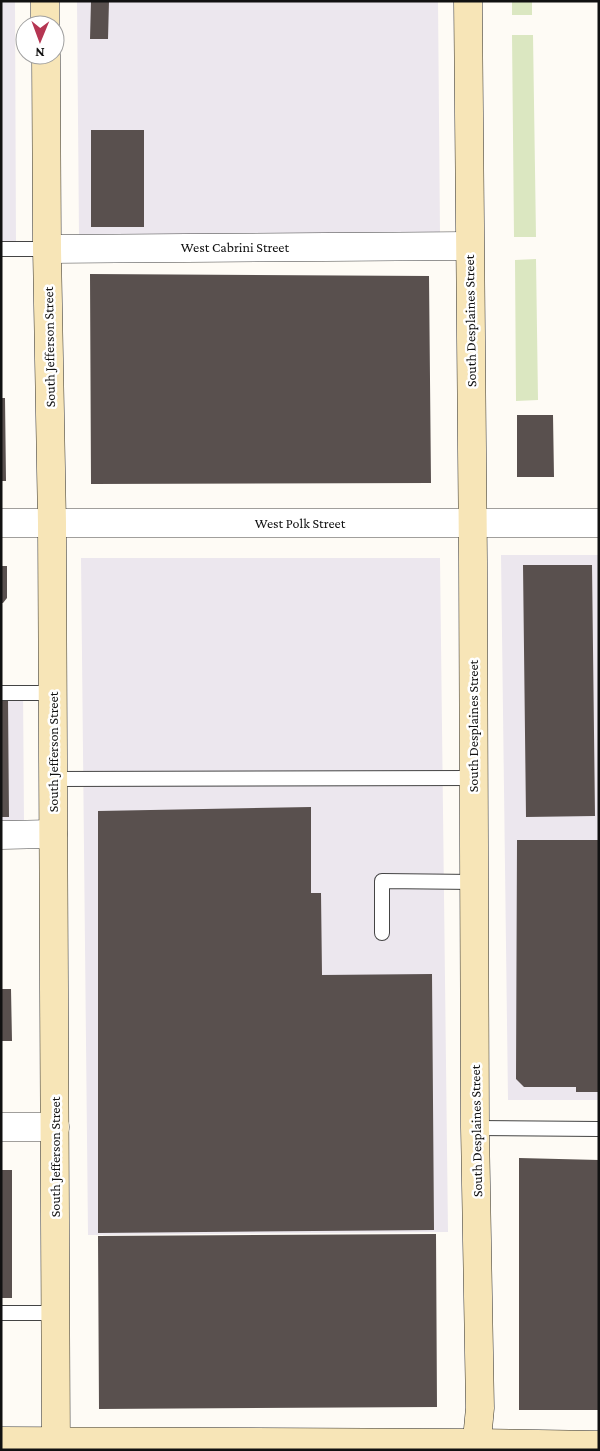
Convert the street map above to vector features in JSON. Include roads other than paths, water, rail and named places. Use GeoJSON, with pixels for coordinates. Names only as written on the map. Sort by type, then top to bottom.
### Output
{"type":"FeatureCollection","features":[{"type":"Feature","properties":{"kind":"main road"},"geometry":{"type":"LineString","coordinates":[[45,1],[46,15]]}},
{"type":"Feature","properties":{"kind":"main road","name":"South Desplaines Street"},"geometry":{"type":"LineString","coordinates":[[468,1],[475,1128],[480,1408],[476,1446]]}},
{"type":"Feature","properties":{"kind":"main road","name":"South Jefferson Street"},"geometry":{"type":"LineString","coordinates":[[46,65],[52,523],[56,1446]]}},
{"type":"Feature","properties":{"kind":"main road"},"geometry":{"type":"LineString","coordinates":[[1,1441],[56,1446],[599,1445]]}},
{"type":"Feature","properties":{"kind":"street","name":"West Cabrini Street"},"geometry":{"type":"LineString","coordinates":[[47,248],[469,246]]}},
{"type":"Feature","properties":{"kind":"street","name":"West Polk Street"},"geometry":{"type":"LineString","coordinates":[[1,523],[599,523]]}},
{"type":"Feature","properties":{"kind":"street"},"geometry":{"type":"LineString","coordinates":[[1,835],[54,834]]}},
{"type":"Feature","properties":{"kind":"street"},"geometry":{"type":"LineString","coordinates":[[1,1127],[55,1127]]}},
{"type":"Feature","properties":{"kind":"lane","name":"West Cabrini Street"},"geometry":{"type":"LineString","coordinates":[[1,249],[47,248]]}},
{"type":"Feature","properties":{"kind":"lane"},"geometry":{"type":"LineString","coordinates":[[1,693],[53,693]]}},
{"type":"Feature","properties":{"kind":"lane"},"geometry":{"type":"LineString","coordinates":[[53,779],[473,778]]}},
{"type":"Feature","properties":{"kind":"lane"},"geometry":{"type":"LineString","coordinates":[[382,933],[382,882],[474,882]]}},
{"type":"Feature","properties":{"kind":"lane"},"geometry":{"type":"LineString","coordinates":[[475,1128],[599,1129]]}},
{"type":"Feature","properties":{"kind":"lane"},"geometry":{"type":"LineString","coordinates":[[1,1313],[56,1313]]}}]}
